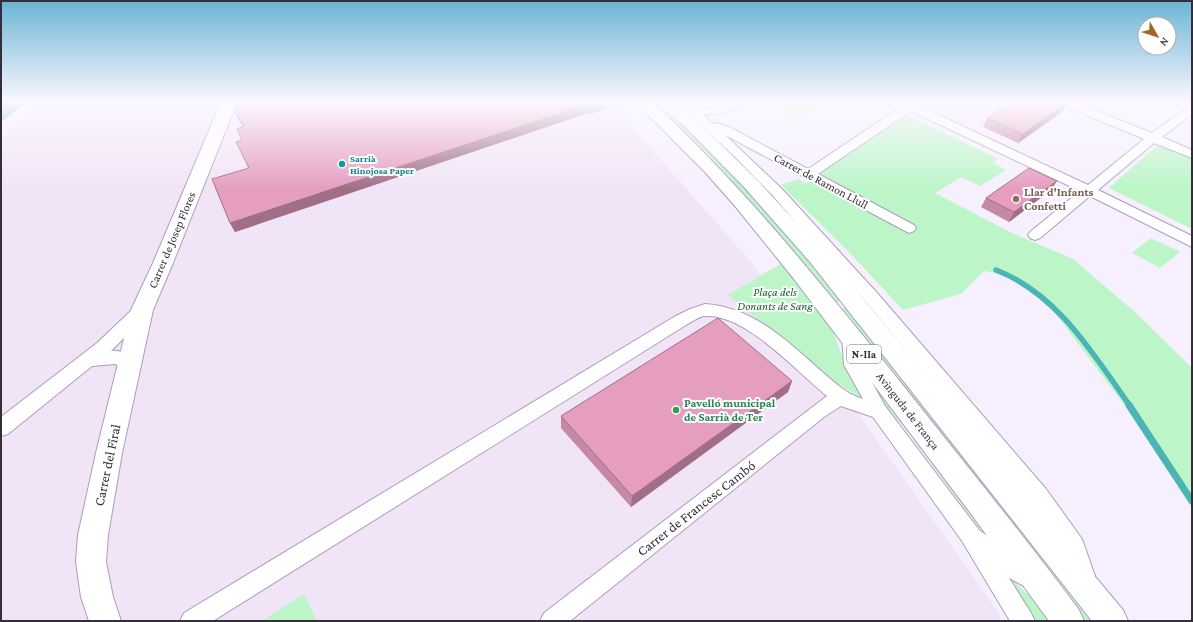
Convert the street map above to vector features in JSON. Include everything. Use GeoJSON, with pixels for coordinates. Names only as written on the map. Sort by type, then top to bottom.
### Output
{"type":"FeatureCollection","features":[{"type":"Feature","properties":{"kind":"main road","name":"Carrer de Josep Flores"},"geometry":{"type":"LineString","coordinates":[[142,310],[217,131]]}},
{"type":"Feature","properties":{"kind":"main road","name":"Avinguda de França"},"geometry":{"type":"LineString","coordinates":[[673,131],[708,165],[766,228],[850,335],[1052,598],[1068,621]]}},
{"type":"Feature","properties":{"kind":"main road","name":"N-IIa"},"geometry":{"type":"LineString","coordinates":[[695,131],[750,183],[817,257],[1112,621]]}},
{"type":"Feature","properties":{"kind":"main road","name":"Carrer del Firal"},"geometry":{"type":"LineString","coordinates":[[105,621],[97,597],[92,568],[93,535],[129,363],[142,310]]}},
{"type":"Feature","properties":{"kind":"street"},"geometry":{"type":"LineString","coordinates":[[714,131],[748,162],[822,240],[1039,496],[1074,546],[1091,595]]}},
{"type":"Feature","properties":{"kind":"street","name":"Carrer de Ramon Llull"},"geometry":{"type":"LineString","coordinates":[[727,131],[909,228]]}},
{"type":"Feature","properties":{"kind":"street"},"geometry":{"type":"LineString","coordinates":[[809,174],[869,131]]}},
{"type":"Feature","properties":{"kind":"street"},"geometry":{"type":"LineString","coordinates":[[963,131],[1090,191],[1192,242]]}},
{"type":"Feature","properties":{"kind":"street"},"geometry":{"type":"LineString","coordinates":[[1135,131],[1192,154]]}},
{"type":"Feature","properties":{"kind":"street"},"geometry":{"type":"LineString","coordinates":[[1035,235],[1162,131]]}},
{"type":"Feature","properties":{"kind":"street","name":"Carrer de Josep Flores"},"geometry":{"type":"LineString","coordinates":[[1,428],[115,338],[142,310]]}},
{"type":"Feature","properties":{"kind":"street"},"geometry":{"type":"LineString","coordinates":[[192,621],[672,326],[692,314],[704,310],[716,310],[730,313],[744,319],[772,339],[840,397],[879,411]]}},
{"type":"Feature","properties":{"kind":"street"},"geometry":{"type":"LineString","coordinates":[[850,335],[853,365],[879,411],[969,534],[1023,621]]}},
{"type":"Feature","properties":{"kind":"street"},"geometry":{"type":"LineString","coordinates":[[88,360],[116,357],[129,363]]}},
{"type":"Feature","properties":{"kind":"street","name":"Carrer de Francesc Cambó"},"geometry":{"type":"LineString","coordinates":[[552,621],[818,412],[840,397]]}},
{"type":"Feature","properties":{"kind":"street"},"geometry":{"type":"LineString","coordinates":[[969,534],[1052,598]]}},
{"type":"Feature","properties":{"kind":"shaded area"},"geometry":{"type":"Polygon","coordinates":[[[8,131],[635,131],[752,263],[998,612],[1002,621],[1,621],[1,137],[8,131]]]}},
{"type":"Feature","properties":{"kind":"green space"},"geometry":{"type":"Polygon","coordinates":[[[683,131],[690,131],[740,181],[845,300],[835,303],[764,217],[683,131]]]}},
{"type":"Feature","properties":{"kind":"green space"},"geometry":{"type":"Polygon","coordinates":[[[883,131],[940,131],[998,159],[993,163],[1006,170],[980,186],[961,177],[935,193],[1012,233],[1073,259],[1136,313],[1192,368],[1192,508],[1122,402],[1055,313],[1030,289],[1005,275],[984,271],[961,294],[903,310],[850,253],[781,185],[798,179],[806,183],[883,131]]]}},
{"type":"Feature","properties":{"kind":"green space"},"geometry":{"type":"Polygon","coordinates":[[[1160,143],[1192,156],[1192,229],[1109,188],[1160,143]]]}},
{"type":"Feature","properties":{"kind":"green space"},"geometry":{"type":"Polygon","coordinates":[[[1151,238],[1180,252],[1160,268],[1132,253],[1151,238]]]}},
{"type":"Feature","properties":{"kind":"green space","name":"Plaça dels Donants de Sang"},"geometry":{"type":"Polygon","coordinates":[[[782,263],[833,331],[842,356],[861,398],[832,380],[728,295],[782,263]]]}},
{"type":"Feature","properties":{"kind":"green space"},"geometry":{"type":"Polygon","coordinates":[[[849,307],[1098,621],[1083,621],[840,309],[849,307]]]}},
{"type":"Feature","properties":{"kind":"green space"},"geometry":{"type":"Polygon","coordinates":[[[866,368],[985,526],[979,528],[904,427],[877,398],[866,368]]]}},
{"type":"Feature","properties":{"kind":"green space"},"geometry":{"type":"Polygon","coordinates":[[[994,563],[1049,614],[1055,621],[1031,621],[994,563]]]}},
{"type":"Feature","properties":{"kind":"green space"},"geometry":{"type":"Polygon","coordinates":[[[304,594],[317,621],[261,621],[304,594]]]}},
{"type":"Feature","properties":{"kind":"building"},"geometry":{"type":"Polygon","coordinates":[[[238,131],[507,131],[230,223],[212,179],[249,168],[236,142],[242,140],[238,131]]]}},
{"type":"Feature","properties":{"kind":"building"},"geometry":{"type":"Polygon","coordinates":[[[1016,131],[1027,131],[1023,134],[1016,131]]]}},
{"type":"Feature","properties":{"kind":"building","name":"Llar d'Infants Confetti"},"geometry":{"type":"Polygon","coordinates":[[[1029,168],[1057,181],[1014,212],[986,198],[1029,168]]]}},
{"type":"Feature","properties":{"kind":"building","name":"Pavelló municipal de Sarrià de Ter"},"geometry":{"type":"Polygon","coordinates":[[[718,318],[792,381],[632,496],[561,416],[718,318]]]}},
{"type":"Feature","properties":{"kind":"waterway"},"geometry":{"type":"LineString","coordinates":[[996,270],[1018,281],[1038,294],[1056,310],[1088,346],[1130,406]]}},
{"type":"Feature","properties":{"kind":"waterway"},"geometry":{"type":"LineString","coordinates":[[1129,405],[1192,501]]}},
{"type":"Feature","properties":{"kind":"place","name":"Sarrià Hinojosa Paper"},"geometry":{"type":"Point","coordinates":[342,164]}},
{"type":"Feature","properties":{"kind":"place","name":"Llar d'Infants Confetti"},"geometry":{"type":"Point","coordinates":[1016,199]}},
{"type":"Feature","properties":{"kind":"place","name":"Pavelló municipal de Sarrià de Ter"},"geometry":{"type":"Point","coordinates":[676,410]}}]}
